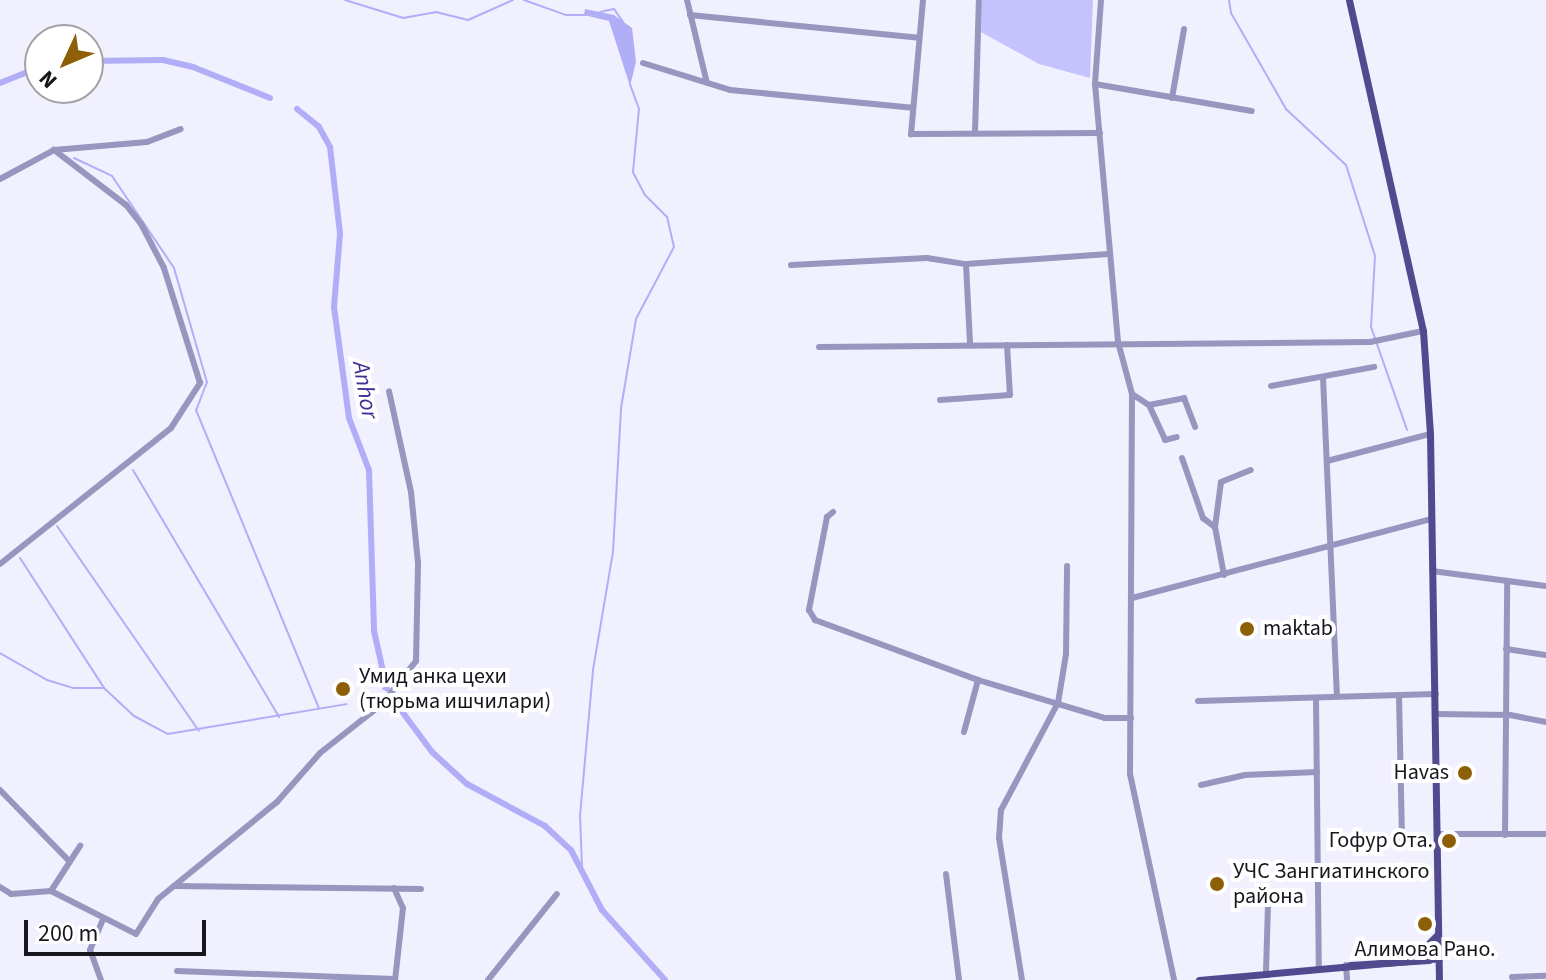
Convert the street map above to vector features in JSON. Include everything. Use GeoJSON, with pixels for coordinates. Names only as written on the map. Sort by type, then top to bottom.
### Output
{"type":"FeatureCollection","features":[{"type":"Feature","properties":{"kind":"main road"},"geometry":{"type":"LineString","coordinates":[[1349,0],[1406,240],[1423,331],[1430,434],[1439,834],[1439,980]]}},
{"type":"Feature","properties":{"kind":"main road"},"geometry":{"type":"LineString","coordinates":[[1413,957],[1430,946],[1438,933]]}},
{"type":"Feature","properties":{"kind":"main road"},"geometry":{"type":"LineString","coordinates":[[1199,980],[1413,957],[1439,958]]}},
{"type":"Feature","properties":{"kind":"main road"},"geometry":{"type":"LineString","coordinates":[[1346,965],[1439,958]]}},
{"type":"Feature","properties":{"kind":"street"},"geometry":{"type":"LineString","coordinates":[[687,0],[707,83]]}},
{"type":"Feature","properties":{"kind":"street"},"geometry":{"type":"LineString","coordinates":[[923,0],[912,108],[913,135],[1100,133]]}},
{"type":"Feature","properties":{"kind":"street"},"geometry":{"type":"LineString","coordinates":[[975,132],[979,0]]}},
{"type":"Feature","properties":{"kind":"street"},"geometry":{"type":"LineString","coordinates":[[1101,0],[1095,84],[1118,342],[1132,394],[1130,774],[1174,980]]}},
{"type":"Feature","properties":{"kind":"street"},"geometry":{"type":"LineString","coordinates":[[690,15],[919,38]]}},
{"type":"Feature","properties":{"kind":"street"},"geometry":{"type":"LineString","coordinates":[[1172,98],[1184,29]]}},
{"type":"Feature","properties":{"kind":"street"},"geometry":{"type":"LineString","coordinates":[[643,63],[730,90],[912,108]]}},
{"type":"Feature","properties":{"kind":"street"},"geometry":{"type":"LineString","coordinates":[[1095,84],[1252,111]]}},
{"type":"Feature","properties":{"kind":"street"},"geometry":{"type":"LineString","coordinates":[[0,179],[54,150],[147,142],[181,129]]}},
{"type":"Feature","properties":{"kind":"street"},"geometry":{"type":"LineString","coordinates":[[0,564],[171,428],[200,383],[164,268],[141,224],[126,205],[54,150]]}},
{"type":"Feature","properties":{"kind":"street"},"geometry":{"type":"LineString","coordinates":[[791,265],[927,258],[966,264],[1109,254]]}},
{"type":"Feature","properties":{"kind":"street"},"geometry":{"type":"LineString","coordinates":[[966,264],[970,344]]}},
{"type":"Feature","properties":{"kind":"street"},"geometry":{"type":"LineString","coordinates":[[819,347],[1370,342],[1423,331]]}},
{"type":"Feature","properties":{"kind":"street"},"geometry":{"type":"LineString","coordinates":[[940,400],[1010,395],[1007,345]]}},
{"type":"Feature","properties":{"kind":"street"},"geometry":{"type":"LineString","coordinates":[[1271,386],[1374,367]]}},
{"type":"Feature","properties":{"kind":"street"},"geometry":{"type":"LineString","coordinates":[[1323,377],[1337,697]]}},
{"type":"Feature","properties":{"kind":"street"},"geometry":{"type":"LineString","coordinates":[[0,887],[11,894],[51,891],[103,920],[136,934],[158,899],[277,802],[320,753],[382,704],[416,661],[418,563],[411,492],[389,391]]}},
{"type":"Feature","properties":{"kind":"street"},"geometry":{"type":"LineString","coordinates":[[1132,394],[1149,405],[1165,440],[1177,437]]}},
{"type":"Feature","properties":{"kind":"street"},"geometry":{"type":"LineString","coordinates":[[1149,405],[1184,398],[1195,427]]}},
{"type":"Feature","properties":{"kind":"street"},"geometry":{"type":"LineString","coordinates":[[1327,461],[1430,434]]}},
{"type":"Feature","properties":{"kind":"street"},"geometry":{"type":"LineString","coordinates":[[1182,458],[1203,518],[1215,527]]}},
{"type":"Feature","properties":{"kind":"street"},"geometry":{"type":"LineString","coordinates":[[1224,575],[1215,527],[1221,482],[1251,470]]}},
{"type":"Feature","properties":{"kind":"street"},"geometry":{"type":"LineString","coordinates":[[833,512],[827,517],[809,610],[815,620],[978,680],[1105,718],[1131,718]]}},
{"type":"Feature","properties":{"kind":"street"},"geometry":{"type":"LineString","coordinates":[[1132,598],[1431,519]]}},
{"type":"Feature","properties":{"kind":"street"},"geometry":{"type":"LineString","coordinates":[[1022,980],[999,838],[1001,810],[1058,703],[1066,654],[1067,566]]}},
{"type":"Feature","properties":{"kind":"street"},"geometry":{"type":"LineString","coordinates":[[1432,571],[1546,586]]}},
{"type":"Feature","properties":{"kind":"street"},"geometry":{"type":"LineString","coordinates":[[1505,835],[1510,715],[1506,649],[1507,582]]}},
{"type":"Feature","properties":{"kind":"street"},"geometry":{"type":"LineString","coordinates":[[1506,649],[1546,655]]}},
{"type":"Feature","properties":{"kind":"street"},"geometry":{"type":"LineString","coordinates":[[964,732],[978,680]]}},
{"type":"Feature","properties":{"kind":"street"},"geometry":{"type":"LineString","coordinates":[[1198,701],[1436,694]]}},
{"type":"Feature","properties":{"kind":"street"},"geometry":{"type":"LineString","coordinates":[[1399,695],[1402,840]]}},
{"type":"Feature","properties":{"kind":"street"},"geometry":{"type":"LineString","coordinates":[[1316,698],[1319,968]]}},
{"type":"Feature","properties":{"kind":"street"},"geometry":{"type":"LineString","coordinates":[[1436,714],[1510,715],[1546,722]]}},
{"type":"Feature","properties":{"kind":"street"},"geometry":{"type":"LineString","coordinates":[[1201,785],[1245,775],[1317,772]]}},
{"type":"Feature","properties":{"kind":"street"},"geometry":{"type":"LineString","coordinates":[[0,790],[70,862]]}},
{"type":"Feature","properties":{"kind":"street"},"geometry":{"type":"LineString","coordinates":[[1439,834],[1546,834]]}},
{"type":"Feature","properties":{"kind":"street"},"geometry":{"type":"LineString","coordinates":[[51,891],[80,846]]}},
{"type":"Feature","properties":{"kind":"street"},"geometry":{"type":"LineString","coordinates":[[946,874],[959,980]]}},
{"type":"Feature","properties":{"kind":"street"},"geometry":{"type":"LineString","coordinates":[[174,886],[421,889]]}},
{"type":"Feature","properties":{"kind":"street"},"geometry":{"type":"LineString","coordinates":[[177,971],[395,980],[403,908],[394,888]]}},
{"type":"Feature","properties":{"kind":"street"},"geometry":{"type":"LineString","coordinates":[[488,980],[557,894]]}},
{"type":"Feature","properties":{"kind":"street"},"geometry":{"type":"LineString","coordinates":[[1266,972],[1268,903]]}},
{"type":"Feature","properties":{"kind":"street"},"geometry":{"type":"LineString","coordinates":[[101,980],[90,950],[103,920]]}},
{"type":"Feature","properties":{"kind":"street"},"geometry":{"type":"LineString","coordinates":[[1346,965],[1347,980]]}},
{"type":"Feature","properties":{"kind":"street"},"geometry":{"type":"LineString","coordinates":[[1512,977],[1546,976]]}},
{"type":"Feature","properties":{"kind":"shaded area"},"geometry":{"type":"Polygon","coordinates":[[[982,0],[1093,0],[1090,78],[1039,64],[981,32],[982,0]]]}},
{"type":"Feature","properties":{"kind":"shaded area"},"geometry":{"type":"Polygon","coordinates":[[[585,9],[614,15],[632,28],[636,62],[630,86],[609,21],[584,15],[585,9]]]}},
{"type":"Feature","properties":{"kind":"waterway"},"geometry":{"type":"LineString","coordinates":[[345,0],[403,18],[436,12],[468,20],[513,0]]}},
{"type":"Feature","properties":{"kind":"waterway"},"geometry":{"type":"LineString","coordinates":[[524,0],[566,15],[586,15]]}},
{"type":"Feature","properties":{"kind":"waterway"},"geometry":{"type":"LineString","coordinates":[[1229,0],[1231,13],[1286,109],[1346,165],[1375,256],[1371,327],[1407,430]]}},
{"type":"Feature","properties":{"kind":"waterway"},"geometry":{"type":"LineString","coordinates":[[600,12],[614,9],[623,22]]}},
{"type":"Feature","properties":{"kind":"waterway","name":"Anhor"},"geometry":{"type":"LineString","coordinates":[[104,61],[163,60],[193,67],[270,98]]}},
{"type":"Feature","properties":{"kind":"waterway","name":"Anhor"},"geometry":{"type":"LineString","coordinates":[[0,83],[24,73]]}},
{"type":"Feature","properties":{"kind":"waterway"},"geometry":{"type":"LineString","coordinates":[[582,867],[580,816],[593,670],[613,552],[621,408],[636,319],[674,247],[667,217],[645,195],[633,172],[639,109],[630,84]]}},
{"type":"Feature","properties":{"kind":"waterway","name":"Anhor"},"geometry":{"type":"LineString","coordinates":[[297,109],[319,127],[330,147],[340,234],[334,307],[349,418],[369,470],[374,631],[387,689]]}},
{"type":"Feature","properties":{"kind":"waterway"},"geometry":{"type":"LineString","coordinates":[[74,158],[112,176],[174,268],[207,382],[196,410],[319,708]]}},
{"type":"Feature","properties":{"kind":"waterway"},"geometry":{"type":"LineString","coordinates":[[133,470],[279,717]]}},
{"type":"Feature","properties":{"kind":"waterway"},"geometry":{"type":"LineString","coordinates":[[57,526],[199,731]]}},
{"type":"Feature","properties":{"kind":"waterway"},"geometry":{"type":"LineString","coordinates":[[20,558],[104,688],[134,716],[168,734],[347,704]]}},
{"type":"Feature","properties":{"kind":"waterway"},"geometry":{"type":"LineString","coordinates":[[0,653],[47,680],[73,688],[102,688]]}},
{"type":"Feature","properties":{"kind":"waterway","name":"Anhor"},"geometry":{"type":"LineString","coordinates":[[395,702],[432,752],[467,784],[545,826],[571,850],[602,910],[665,980]]}},
{"type":"Feature","properties":{"kind":"place","name":"maktab"},"geometry":{"type":"Point","coordinates":[1247,629]}},
{"type":"Feature","properties":{"kind":"place","name":"Умид анка цехи (тюрьма ишчилари)"},"geometry":{"type":"Point","coordinates":[343,689]}},
{"type":"Feature","properties":{"kind":"place","name":"Havas"},"geometry":{"type":"Point","coordinates":[1465,773]}},
{"type":"Feature","properties":{"kind":"place","name":"Гофур Ота."},"geometry":{"type":"Point","coordinates":[1449,841]}},
{"type":"Feature","properties":{"kind":"place","name":"УЧС Зангиатинского района"},"geometry":{"type":"Point","coordinates":[1217,884]}},
{"type":"Feature","properties":{"kind":"place","name":"Алимова Рано."},"geometry":{"type":"Point","coordinates":[1425,924]}}]}
